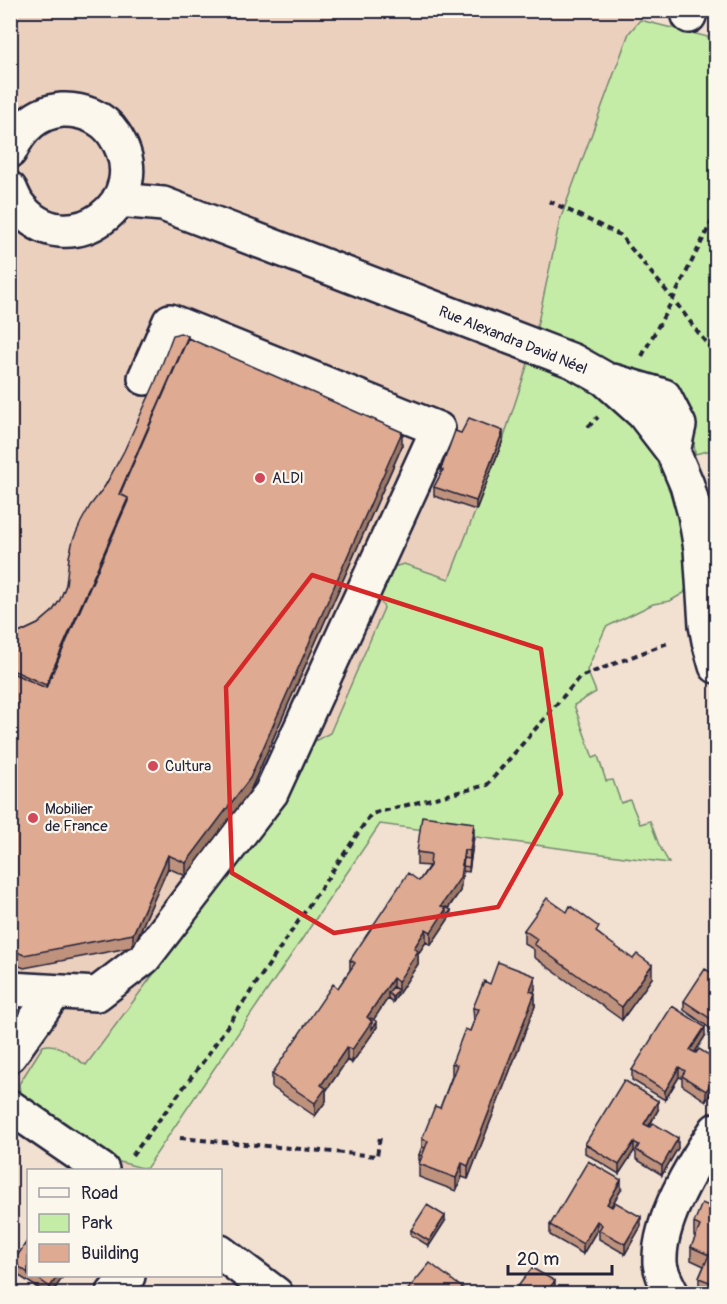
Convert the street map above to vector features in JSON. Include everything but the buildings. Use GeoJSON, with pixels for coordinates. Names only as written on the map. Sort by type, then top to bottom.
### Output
{"type":"FeatureCollection","features":[{"type":"Feature","properties":{"kind":"street"},"geometry":{"type":"LineString","coordinates":[[10,189],[18,205],[30,217],[45,226],[62,230],[79,229],[95,224],[109,213],[119,200],[126,182],[127,163],[122,145],[111,129],[95,117],[77,110],[59,110],[42,115],[16,133]]}},
{"type":"Feature","properties":{"kind":"street","name":"Rue Alexandra David Néel"},"geometry":{"type":"LineString","coordinates":[[119,200],[163,204],[573,361],[618,386],[643,413],[673,452],[687,485],[701,549],[709,641],[717,666]]}},
{"type":"Feature","properties":{"kind":"street"},"geometry":{"type":"LineString","coordinates":[[10,989],[97,994],[144,958],[271,792],[438,429],[170,321],[145,378]]}},
{"type":"Feature","properties":{"kind":"street"},"geometry":{"type":"LineString","coordinates":[[10,1055],[55,992]]}},
{"type":"Feature","properties":{"kind":"street"},"geometry":{"type":"LineString","coordinates":[[10,1107],[115,1166]]}},
{"type":"Feature","properties":{"kind":"street"},"geometry":{"type":"LineString","coordinates":[[672,1293],[660,1265],[663,1235],[682,1188],[717,1130]]}},
{"type":"Feature","properties":{"kind":"street"},"geometry":{"type":"LineString","coordinates":[[222,1253],[276,1293]]}},
{"type":"Feature","properties":{"kind":"street"},"geometry":{"type":"LineString","coordinates":[[112,1293],[126,1277]]}},
{"type":"Feature","properties":{"kind":"path"},"geometry":{"type":"LineString","coordinates":[[549,201],[620,235],[717,356]]}},
{"type":"Feature","properties":{"kind":"path"},"geometry":{"type":"LineString","coordinates":[[588,428],[618,386],[673,299],[717,213]]}},
{"type":"Feature","properties":{"kind":"path"},"geometry":{"type":"LineString","coordinates":[[115,1166],[205,1059],[370,814],[487,785],[580,677],[670,642]]}},
{"type":"Feature","properties":{"kind":"path"},"geometry":{"type":"LineString","coordinates":[[180,1138],[376,1156],[380,1137]]}},
{"type":"Feature","properties":{"kind":"highlighted area"},"geometry":{"type":"Polygon","coordinates":[[[312,575],[432,613],[541,649],[561,794],[498,907],[334,933],[232,873],[226,687],[312,575]]]}},
{"type":"Feature","properties":{"kind":"shaded area"},"geometry":{"type":"Polygon","coordinates":[[[11,11],[643,11],[640,20],[629,33],[560,220],[531,354],[503,440],[476,510],[380,824],[146,1169],[101,1169],[11,1107],[11,11]]]}},
{"type":"Feature","properties":{"kind":"green space"},"geometry":{"type":"Polygon","coordinates":[[[640,20],[716,39],[716,449],[695,454],[691,414],[535,336],[560,220],[629,33],[640,20]]]}},
{"type":"Feature","properties":{"kind":"green space"},"geometry":{"type":"Polygon","coordinates":[[[531,354],[607,395],[666,466],[686,517],[692,574],[684,593],[670,601],[653,604],[606,627],[587,670],[596,692],[574,705],[593,758],[598,756],[606,781],[613,780],[621,803],[630,800],[640,824],[650,821],[669,863],[380,824],[146,1169],[116,1161],[25,1099],[20,1092],[19,1084],[43,1046],[60,1048],[86,1065],[285,797],[309,744],[330,733],[384,608],[376,591],[386,569],[404,564],[449,579],[503,440],[531,354]]]}},
{"type":"Feature","properties":{"kind":"place","name":"ALDI"},"geometry":{"type":"Point","coordinates":[260,478]}},
{"type":"Feature","properties":{"kind":"place","name":"Cultura"},"geometry":{"type":"Point","coordinates":[153,766]}},
{"type":"Feature","properties":{"kind":"place","name":"Mobilier de France"},"geometry":{"type":"Point","coordinates":[33,818]}}]}
